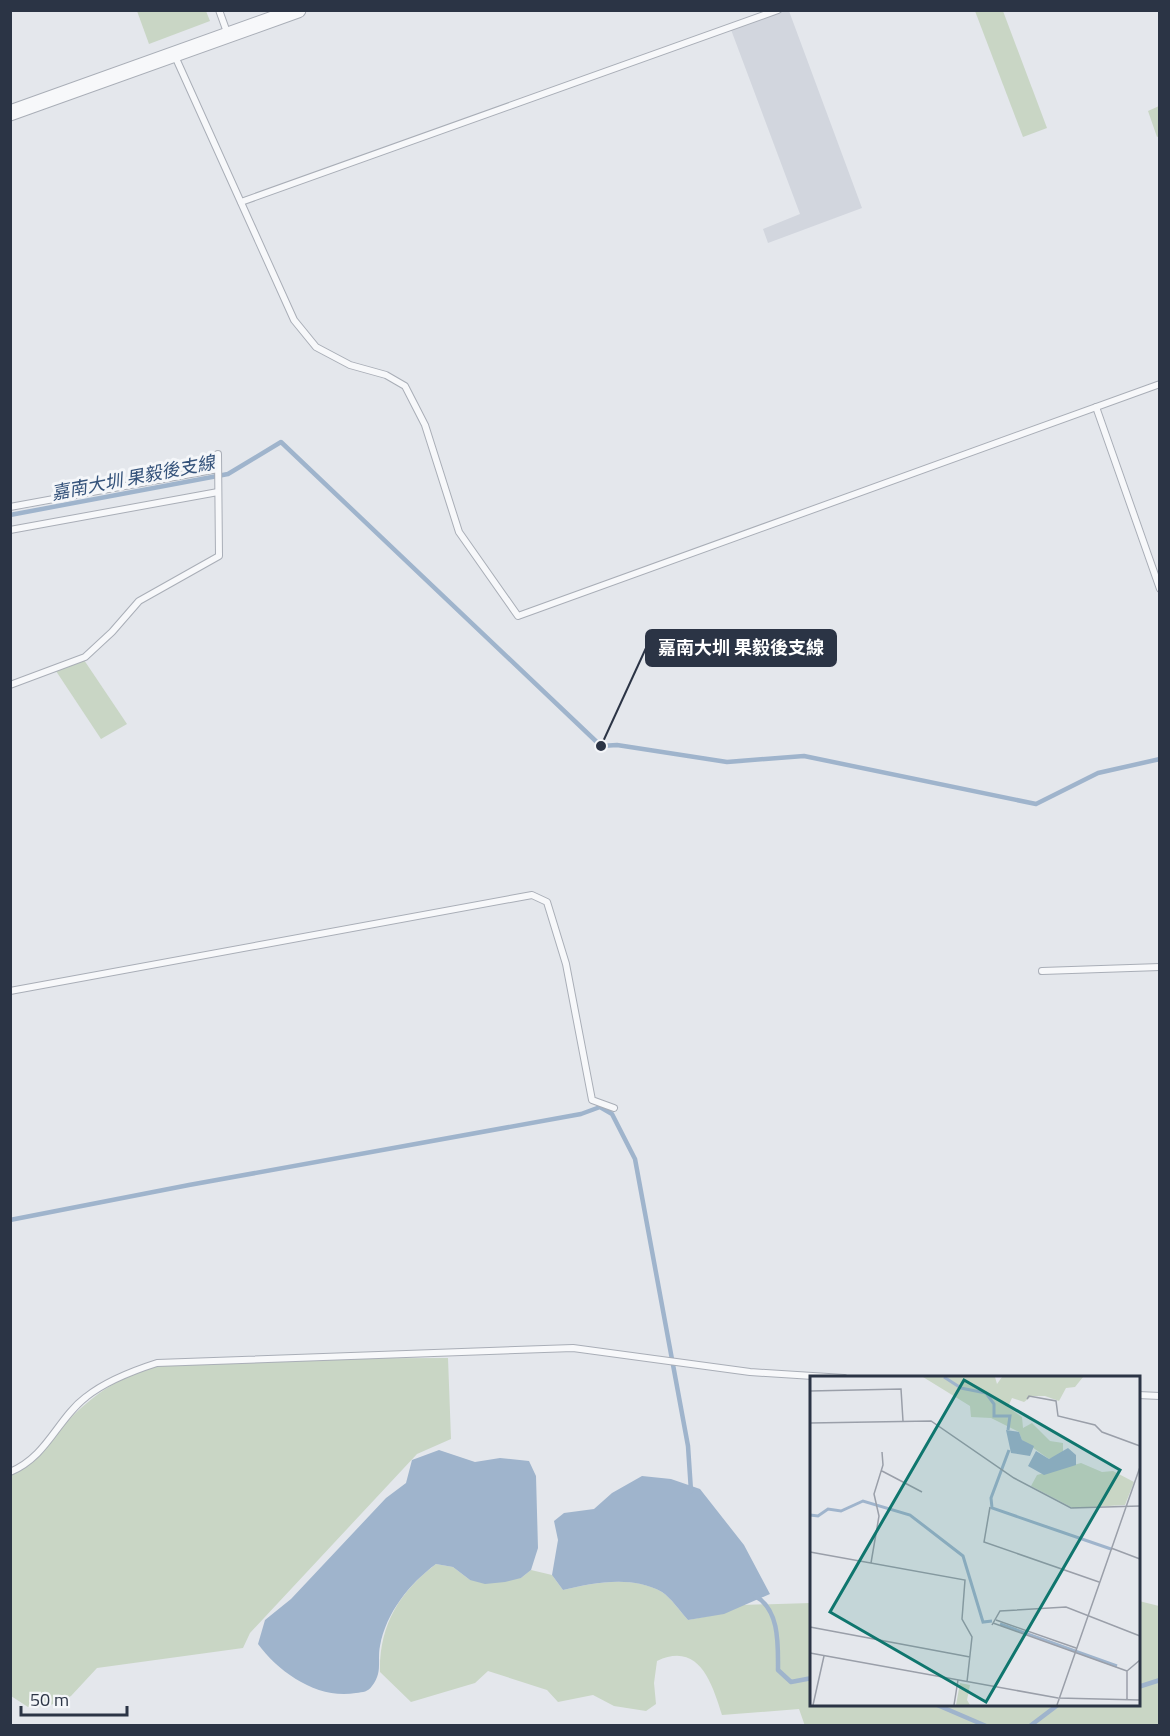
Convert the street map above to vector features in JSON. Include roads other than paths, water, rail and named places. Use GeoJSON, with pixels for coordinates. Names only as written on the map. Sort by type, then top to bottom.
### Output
{"type":"FeatureCollection","features":[{"type":"Feature","properties":{"kind":"street"},"geometry":{"type":"LineString","coordinates":[[10,113],[298,10]]}},
{"type":"Feature","properties":{"kind":"lane"},"geometry":{"type":"LineString","coordinates":[[219,10],[228,36]]}},
{"type":"Feature","properties":{"kind":"lane"},"geometry":{"type":"LineString","coordinates":[[241,202],[778,10]]}},
{"type":"Feature","properties":{"kind":"lane"},"geometry":{"type":"LineString","coordinates":[[174,54],[294,320],[316,347],[350,365],[386,375],[405,386],[425,425],[459,532],[518,616],[1160,384]]}},
{"type":"Feature","properties":{"kind":"lane"},"geometry":{"type":"LineString","coordinates":[[1096,407],[1160,589]]}},
{"type":"Feature","properties":{"kind":"lane"},"geometry":{"type":"LineString","coordinates":[[10,685],[85,657],[139,601],[219,556],[218,454]]}},
{"type":"Feature","properties":{"kind":"lane"},"geometry":{"type":"LineString","coordinates":[[10,507],[218,469]]}},
{"type":"Feature","properties":{"kind":"lane"},"geometry":{"type":"LineString","coordinates":[[10,530],[218,492]]}},
{"type":"Feature","properties":{"kind":"lane"},"geometry":{"type":"LineString","coordinates":[[10,992],[532,895],[547,902],[566,964],[592,1100],[614,1108]]}},
{"type":"Feature","properties":{"kind":"lane"},"geometry":{"type":"LineString","coordinates":[[1042,971],[1160,967]]}},
{"type":"Feature","properties":{"kind":"lane"},"geometry":{"type":"LineString","coordinates":[[10,1472],[41,1450],[84,1398],[128,1373],[156,1363],[573,1348],[750,1372],[825,1376]]}},
{"type":"Feature","properties":{"kind":"lane"},"geometry":{"type":"LineString","coordinates":[[1140,1395],[1160,1396]]}},
{"type":"Feature","properties":{"kind":"water"},"geometry":{"type":"Polygon","coordinates":[[[439,1450],[475,1462],[500,1458],[529,1461],[536,1476],[538,1548],[531,1570],[521,1578],[485,1584],[470,1580],[453,1567],[436,1564],[408,1590],[387,1622],[379,1651],[377,1676],[367,1691],[342,1694],[328,1692],[314,1688],[288,1674],[258,1644],[265,1620],[291,1599],[386,1498],[406,1483],[412,1460],[439,1450]]]}},
{"type":"Feature","properties":{"kind":"water"},"geometry":{"type":"Polygon","coordinates":[[[642,1476],[671,1479],[700,1489],[744,1545],[770,1594],[724,1614],[688,1620],[662,1592],[638,1584],[612,1582],[563,1590],[552,1575],[558,1540],[554,1521],[564,1513],[594,1509],[612,1493],[642,1476]]]}},
{"type":"Feature","properties":{"kind":"waterway","name":"嘉南大圳 果毅後支線"},"geometry":{"type":"LineString","coordinates":[[10,515],[228,474],[281,442],[601,746],[617,745],[727,762],[804,756],[1036,804],[1098,773],[1160,759]]}},
{"type":"Feature","properties":{"kind":"waterway"},"geometry":{"type":"LineString","coordinates":[[10,1220],[581,1114],[600,1107],[612,1114],[635,1159],[688,1446],[691,1491]]}},
{"type":"Feature","properties":{"kind":"waterway"},"geometry":{"type":"LineString","coordinates":[[755,1596],[763,1602],[773,1619],[777,1639],[778,1670],[791,1682],[810,1678]]}},
{"type":"Feature","properties":{"kind":"waterway"},"geometry":{"type":"LineString","coordinates":[[1140,1686],[1160,1680]]}},
{"type":"Feature","properties":{"kind":"waterway"},"geometry":{"type":"LineString","coordinates":[[940,1706],[986,1726]]}},
{"type":"Feature","properties":{"kind":"waterway"},"geometry":{"type":"LineString","coordinates":[[1030,1726],[1056,1706]]}},
{"type":"Feature","properties":{"kind":"place","name":"嘉南大圳 果毅後支線"},"geometry":{"type":"Point","coordinates":[601,746]}}]}
